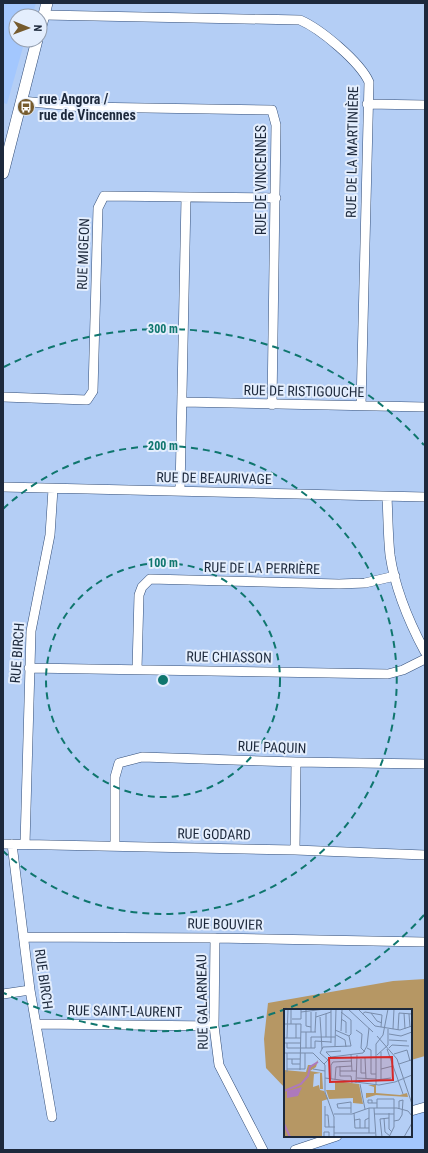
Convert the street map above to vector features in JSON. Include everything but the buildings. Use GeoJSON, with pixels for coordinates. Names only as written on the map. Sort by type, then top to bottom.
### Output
{"type":"FeatureCollection","features":[{"type":"Feature","properties":{"kind":"street","name":"RUE DE LA MARTINIÈRE"},"geometry":{"type":"LineString","coordinates":[[48,15],[300,20],[316,27],[364,72],[369,82],[367,104],[361,405]]}},
{"type":"Feature","properties":{"kind":"street"},"geometry":{"type":"LineString","coordinates":[[3,173],[36,48]]}},
{"type":"Feature","properties":{"kind":"street","name":"RUE DE VINCENNES"},"geometry":{"type":"LineString","coordinates":[[22,101],[82,107],[272,110],[276,125],[272,405]]}},
{"type":"Feature","properties":{"kind":"street"},"geometry":{"type":"LineString","coordinates":[[367,104],[425,105]]}},
{"type":"Feature","properties":{"kind":"street","name":"RUE MIGEON"},"geometry":{"type":"LineString","coordinates":[[3,397],[87,400],[93,391],[98,208],[104,196],[276,198]]}},
{"type":"Feature","properties":{"kind":"street"},"geometry":{"type":"LineString","coordinates":[[180,491],[186,198]]}},
{"type":"Feature","properties":{"kind":"street","name":"RUE DE RISTIGOUCHE"},"geometry":{"type":"LineString","coordinates":[[183,402],[425,407]]}},
{"type":"Feature","properties":{"kind":"street","name":"RUE DE BEAURIVAGE"},"geometry":{"type":"LineString","coordinates":[[3,487],[425,497]]}},
{"type":"Feature","properties":{"kind":"street","name":"RUE BIRCH"},"geometry":{"type":"LineString","coordinates":[[25,844],[31,631],[50,535],[53,489]]}},
{"type":"Feature","properties":{"kind":"street"},"geometry":{"type":"LineString","coordinates":[[387,497],[390,555],[395,576],[409,621],[425,652]]}},
{"type":"Feature","properties":{"kind":"street","name":"RUE DE LA PERRIÈRE"},"geometry":{"type":"LineString","coordinates":[[137,669],[139,595],[142,587],[150,579],[339,584],[365,583],[395,576]]}},
{"type":"Feature","properties":{"kind":"street","name":"RUE CHIASSON"},"geometry":{"type":"LineString","coordinates":[[29,668],[388,674],[402,670],[425,658]]}},
{"type":"Feature","properties":{"kind":"street","name":"RUE PAQUIN"},"geometry":{"type":"LineString","coordinates":[[115,846],[115,777],[119,763],[142,757],[425,764]]}},
{"type":"Feature","properties":{"kind":"street"},"geometry":{"type":"LineString","coordinates":[[295,850],[296,762]]}},
{"type":"Feature","properties":{"kind":"street","name":"RUE BIRCH"},"geometry":{"type":"LineString","coordinates":[[7,844],[24,937],[30,990],[52,1117]]}},
{"type":"Feature","properties":{"kind":"street","name":"RUE GODARD"},"geometry":{"type":"LineString","coordinates":[[7,844],[425,854]]}},
{"type":"Feature","properties":{"kind":"street","name":"RUE BOUVIER"},"geometry":{"type":"LineString","coordinates":[[24,937],[215,938],[425,942]]}},
{"type":"Feature","properties":{"kind":"street","name":"RUE GALARNEAU"},"geometry":{"type":"LineString","coordinates":[[215,938],[214,1026],[219,1065],[263,1150]]}},
{"type":"Feature","properties":{"kind":"street"},"geometry":{"type":"LineString","coordinates":[[3,994],[30,990]]}},
{"type":"Feature","properties":{"kind":"street","name":"RUE SAINT-LAURENT"},"geometry":{"type":"LineString","coordinates":[[37,1024],[214,1026]]}},
{"type":"Feature","properties":{"kind":"street"},"geometry":{"type":"LineString","coordinates":[[412,1112],[425,1107]]}},
{"type":"Feature","properties":{"kind":"street"},"geometry":{"type":"LineString","coordinates":[[295,1150],[334,1137]]}},
{"type":"Feature","properties":{"kind":"shaded area"},"geometry":{"type":"Polygon","coordinates":[[[3,3],[36,3],[34,8],[8,8],[8,48],[23,48],[7,104],[3,103],[3,3]]]}},
{"type":"Feature","properties":{"kind":"shaded area"},"geometry":{"type":"Polygon","coordinates":[[[425,979],[425,1056],[412,1060],[412,1009],[284,1009],[284,1087],[266,1068],[264,1039],[268,1003],[393,981],[425,979]]]}},
{"type":"Feature","properties":{"kind":"shaded area"},"geometry":{"type":"Polygon","coordinates":[[[425,1105],[425,1150],[300,1150],[336,1137],[412,1137],[412,1110],[425,1105]]]}},
{"type":"Feature","properties":{"kind":"place","name":"rue Angora / rue de Vincennes"},"geometry":{"type":"Point","coordinates":[26,107]}}]}
